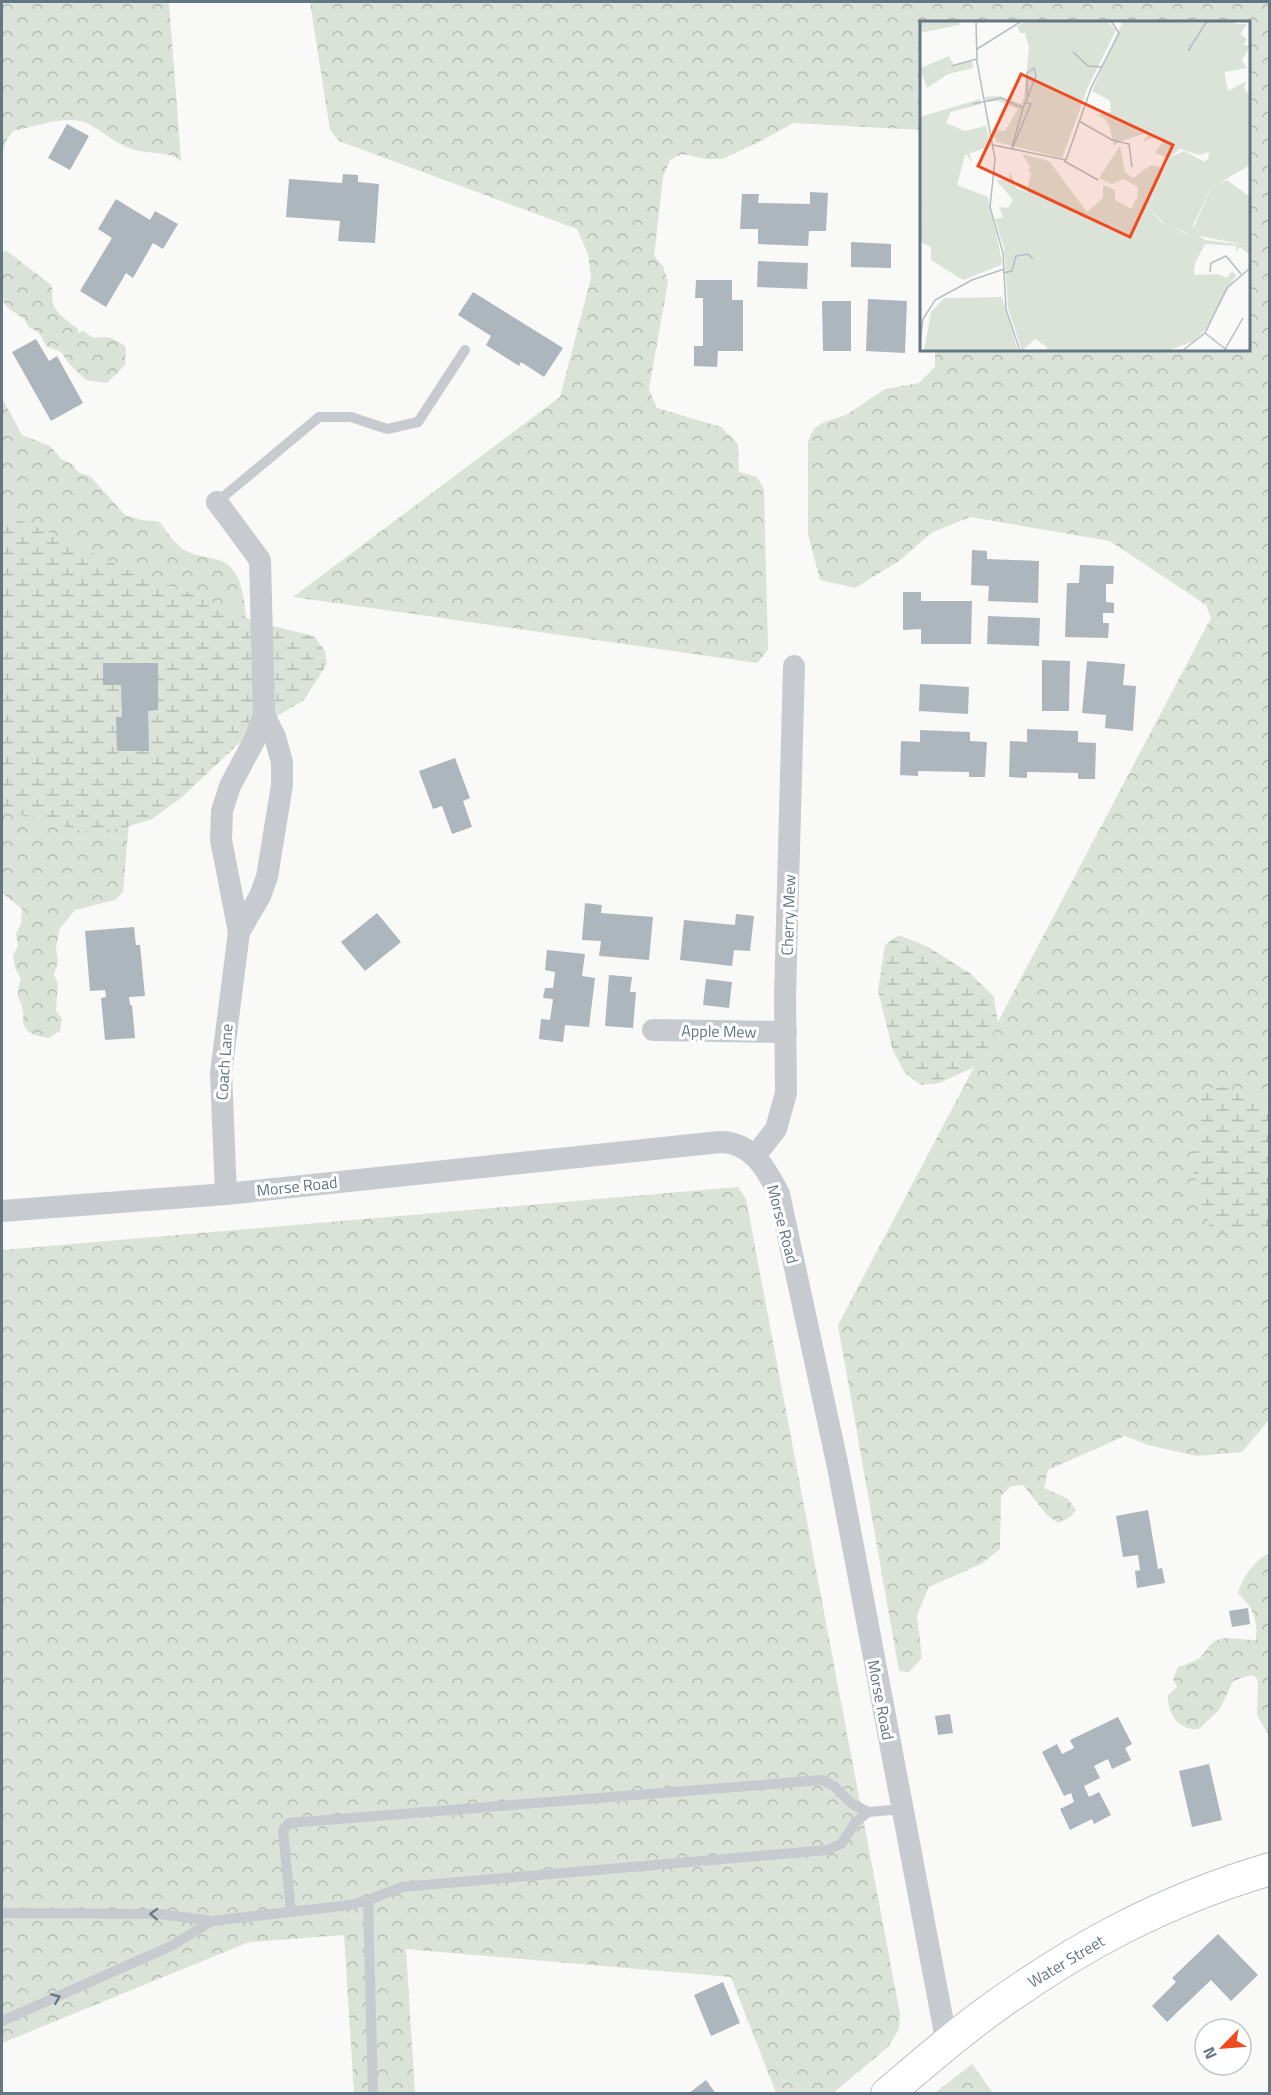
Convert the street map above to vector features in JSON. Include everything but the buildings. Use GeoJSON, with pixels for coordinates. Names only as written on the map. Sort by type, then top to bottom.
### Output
{"type":"FeatureCollection","features":[{"type":"Feature","properties":{"kind":"main road","name":"Water Street"},"geometry":{"type":"LineString","coordinates":[[887,2094],[985,2014],[1092,1943],[1177,1900],[1269,1869]]}},
{"type":"Feature","properties":{"kind":"street","name":"Coach Lane"},"geometry":{"type":"LineString","coordinates":[[217,502],[260,560],[264,715],[255,739],[230,786],[222,812],[221,840],[239,932],[221,1073],[226,1194]]}},
{"type":"Feature","properties":{"kind":"street","name":"Cherry Mew"},"geometry":{"type":"LineString","coordinates":[[754,1156],[776,1129],[786,1094],[794,666]]}},
{"type":"Feature","properties":{"kind":"street","name":"Coach Lane"},"geometry":{"type":"LineString","coordinates":[[239,932],[261,896],[267,877],[282,785],[282,762],[275,737],[264,715]]}},
{"type":"Feature","properties":{"kind":"street","name":"Apple Mew"},"geometry":{"type":"LineString","coordinates":[[653,1030],[786,1032]]}},
{"type":"Feature","properties":{"kind":"street","name":"Morse Road"},"geometry":{"type":"LineString","coordinates":[[2,1211],[226,1194],[720,1142],[734,1142],[754,1156],[779,1194],[838,1467],[946,2044]]}},
{"type":"Feature","properties":{"kind":"lane"},"geometry":{"type":"LineString","coordinates":[[217,502],[319,417],[351,417],[387,429],[418,422],[465,350]]}},
{"type":"Feature","properties":{"kind":"lane"},"geometry":{"type":"LineString","coordinates":[[291,1912],[283,1830],[289,1823],[822,1780],[834,1786],[851,1803],[868,1812],[903,1809]]}},
{"type":"Feature","properties":{"kind":"lane"},"geometry":{"type":"LineString","coordinates":[[2,1913],[160,1914],[212,1921],[350,1905],[402,1887],[827,1850],[841,1844],[855,1823],[868,1812]]}},
{"type":"Feature","properties":{"kind":"lane"},"geometry":{"type":"LineString","coordinates":[[368,1900],[373,2094]]}},
{"type":"Feature","properties":{"kind":"lane"},"geometry":{"type":"LineString","coordinates":[[2,2021],[171,1946],[212,1921]]}},
{"type":"Feature","properties":{"kind":"green space"},"geometry":{"type":"Polygon","coordinates":[[[2,2],[169,2],[181,161],[170,155],[126,147],[87,123],[70,120],[50,122],[13,131],[6,141],[2,156],[2,2]]]}},
{"type":"Feature","properties":{"kind":"green space"},"geometry":{"type":"Polygon","coordinates":[[[310,2],[1269,2],[1269,1420],[1242,1452],[1197,1456],[1148,1445],[1125,1436],[1048,1470],[1044,1488],[1068,1499],[1076,1510],[1070,1517],[1058,1523],[1047,1515],[1023,1485],[1011,1486],[1001,1496],[1000,1549],[981,1564],[929,1587],[917,1615],[922,1658],[909,1672],[899,1671],[838,1325],[1211,618],[1206,605],[1110,541],[970,517],[931,533],[899,561],[855,588],[820,580],[808,534],[808,441],[814,429],[822,423],[846,415],[885,389],[919,383],[935,367],[935,351],[1250,351],[1250,21],[920,21],[920,130],[793,123],[722,159],[706,159],[682,154],[670,160],[663,177],[654,256],[663,266],[668,282],[649,389],[657,408],[721,427],[738,444],[739,472],[757,477],[764,489],[768,650],[757,663],[293,597],[560,397],[591,278],[588,254],[577,229],[339,141],[330,130],[310,2]]]}},
{"type":"Feature","properties":{"kind":"green space"},"geometry":{"type":"Polygon","coordinates":[[[7,251],[51,285],[52,302],[55,308],[78,329],[78,333],[83,331],[94,338],[111,338],[126,347],[125,365],[107,383],[86,380],[70,365],[61,352],[46,346],[39,333],[8,308],[2,300],[2,252],[7,251]]]}},
{"type":"Feature","properties":{"kind":"green space"},"geometry":{"type":"Polygon","coordinates":[[[2,398],[22,435],[50,446],[61,459],[72,464],[79,473],[90,476],[125,515],[160,522],[175,542],[186,551],[228,565],[237,576],[242,589],[247,625],[2,733],[2,398]]]}},
{"type":"Feature","properties":{"kind":"green space"},"geometry":{"type":"Polygon","coordinates":[[[2,513],[51,533],[129,571],[204,598],[256,622],[314,636],[325,651],[327,664],[304,700],[253,730],[181,798],[152,819],[120,829],[82,831],[2,810],[2,513]]]}},
{"type":"Feature","properties":{"kind":"green space"},"geometry":{"type":"Polygon","coordinates":[[[2,773],[129,821],[123,892],[115,900],[75,910],[60,928],[56,947],[58,961],[54,975],[58,984],[56,1011],[62,1019],[60,1031],[48,1038],[28,1031],[23,1022],[23,1011],[18,995],[21,979],[15,968],[13,955],[18,946],[16,934],[21,924],[22,909],[2,893],[2,773]]]}},
{"type":"Feature","properties":{"kind":"green space"},"geometry":{"type":"Polygon","coordinates":[[[899,935],[928,947],[971,974],[994,997],[998,1024],[977,1066],[939,1083],[921,1085],[905,1073],[893,1051],[878,991],[885,945],[899,935]]]}},
{"type":"Feature","properties":{"kind":"green space"},"geometry":{"type":"Polygon","coordinates":[[[1217,1085],[1269,1102],[1269,1226],[1233,1233],[1211,1231],[1196,1185],[1193,1159],[1201,1132],[1200,1101],[1217,1085]]]}},
{"type":"Feature","properties":{"kind":"green space"},"geometry":{"type":"Polygon","coordinates":[[[738,1187],[746,1199],[900,2014],[899,2029],[888,2047],[833,2093],[776,2093],[731,1977],[406,1949],[415,2093],[354,2093],[344,1935],[249,1942],[2,2043],[2,1250],[738,1187]]]}},
{"type":"Feature","properties":{"kind":"green space"},"geometry":{"type":"Polygon","coordinates":[[[1269,1553],[1269,1736],[1257,1715],[1258,1682],[1256,1677],[1251,1675],[1233,1681],[1220,1709],[1199,1729],[1186,1727],[1172,1715],[1168,1702],[1168,1695],[1177,1687],[1173,1679],[1178,1667],[1199,1659],[1215,1641],[1227,1638],[1256,1640],[1253,1614],[1238,1593],[1250,1570],[1269,1553]]]}},
{"type":"Feature","properties":{"kind":"green space"},"geometry":{"type":"Polygon","coordinates":[[[972,2064],[993,2093],[935,2093],[972,2064]]]}}]}
